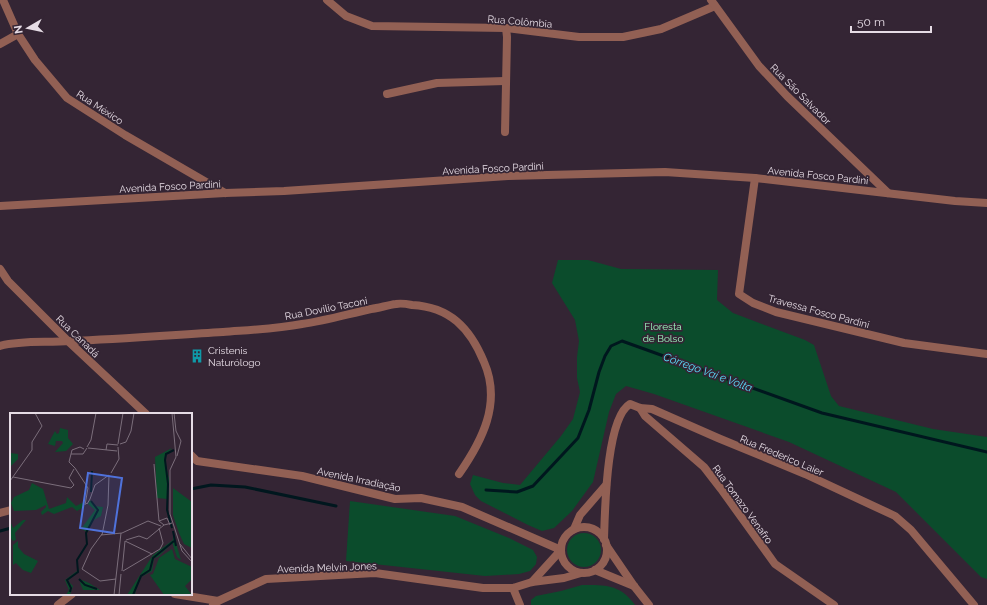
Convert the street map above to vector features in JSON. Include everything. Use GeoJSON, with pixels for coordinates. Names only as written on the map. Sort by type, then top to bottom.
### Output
{"type":"FeatureCollection","features":[{"type":"Feature","properties":{"kind":"street","name":"Rua México"},"geometry":{"type":"LineString","coordinates":[[3,0],[18,34],[35,60],[68,98],[125,135],[224,193]]}},
{"type":"Feature","properties":{"kind":"street","name":"Rua Colômbia"},"geometry":{"type":"LineString","coordinates":[[327,0],[346,16],[372,26],[506,28],[579,37],[623,36],[661,29],[713,3]]}},
{"type":"Feature","properties":{"kind":"street","name":"Rua São Salvador"},"geometry":{"type":"LineString","coordinates":[[713,3],[759,66],[787,96],[888,192]]}},
{"type":"Feature","properties":{"kind":"street"},"geometry":{"type":"LineString","coordinates":[[505,132],[506,28]]}},
{"type":"Feature","properties":{"kind":"street"},"geometry":{"type":"LineString","coordinates":[[0,44],[18,34]]}},
{"type":"Feature","properties":{"kind":"street"},"geometry":{"type":"LineString","coordinates":[[387,94],[437,83],[506,81]]}},
{"type":"Feature","properties":{"kind":"street","name":"Avenida Fosco Pardini"},"geometry":{"type":"LineString","coordinates":[[0,206],[284,191],[508,176],[665,172],[755,178],[888,192],[955,201],[987,203]]}},
{"type":"Feature","properties":{"kind":"street","name":"Travessa Fosco Pardini"},"geometry":{"type":"LineString","coordinates":[[755,178],[739,294],[753,303],[776,312],[904,343],[987,354]]}},
{"type":"Feature","properties":{"kind":"street","name":"Rua Canadá"},"geometry":{"type":"LineString","coordinates":[[0,269],[8,282],[68,342],[145,413]]}},
{"type":"Feature","properties":{"kind":"street","name":"Rua Dovílio Taconi"},"geometry":{"type":"LineString","coordinates":[[0,346],[39,342],[68,342],[302,325],[397,304],[423,305],[438,310],[455,319],[468,332],[479,349],[488,370],[491,390],[490,414],[482,437],[473,454],[459,474]]}},
{"type":"Feature","properties":{"kind":"street","name":"Rua Frederico Laier"},"geometry":{"type":"LineString","coordinates":[[605,542],[606,485],[613,439],[620,415],[625,407],[630,404],[640,408],[652,409],[805,474],[895,516],[912,530],[974,605]]}},
{"type":"Feature","properties":{"kind":"street","name":"Rua Tomazo Venafro"},"geometry":{"type":"LineString","coordinates":[[640,408],[645,416],[704,467],[775,564],[834,605]]}},
{"type":"Feature","properties":{"kind":"street","name":"Avenida Irradiação"},"geometry":{"type":"LineString","coordinates":[[194,462],[302,476],[395,499],[422,498],[462,507],[561,550]]}},
{"type":"Feature","properties":{"kind":"street"},"geometry":{"type":"LineString","coordinates":[[574,529],[580,515],[606,485]]}},
{"type":"Feature","properties":{"kind":"street"},"geometry":{"type":"LineString","coordinates":[[0,513],[10,510]]}},
{"type":"Feature","properties":{"kind":"street"},"geometry":{"type":"LineString","coordinates":[[605,542],[607,552],[605,560],[601,566],[589,573],[575,572],[569,568],[562,557],[561,550],[564,539],[568,533],[581,527],[594,529],[600,533],[634,586],[649,605]]}},
{"type":"Feature","properties":{"kind":"street"},"geometry":{"type":"LineString","coordinates":[[540,540],[564,539]]}},
{"type":"Feature","properties":{"kind":"street"},"geometry":{"type":"LineString","coordinates":[[532,582],[561,550]]}},
{"type":"Feature","properties":{"kind":"street"},"geometry":{"type":"LineString","coordinates":[[595,570],[634,586]]}},
{"type":"Feature","properties":{"kind":"street","name":"Avenida Melvin Jones"},"geometry":{"type":"LineString","coordinates":[[180,595],[216,603],[266,579],[375,573],[482,588],[513,588],[532,582],[564,578],[582,573]]}},
{"type":"Feature","properties":{"kind":"street"},"geometry":{"type":"LineString","coordinates":[[513,588],[520,605]]}},
{"type":"Feature","properties":{"kind":"street"},"geometry":{"type":"LineString","coordinates":[[58,605],[71,595]]}},
{"type":"Feature","properties":{"kind":"green space","name":"Floresta de Bolso"},"geometry":{"type":"Polygon","coordinates":[[[558,260],[588,260],[621,269],[718,270],[717,300],[733,313],[805,340],[814,345],[831,396],[839,406],[933,429],[987,437],[987,579],[981,577],[896,492],[789,442],[654,394],[626,386],[616,394],[609,412],[593,482],[572,511],[554,528],[542,531],[481,501],[475,495],[470,484],[473,475],[503,483],[520,485],[561,436],[573,419],[580,392],[577,378],[579,341],[575,320],[552,283],[558,260]]]}},
{"type":"Feature","properties":{"kind":"green space"},"geometry":{"type":"Polygon","coordinates":[[[350,501],[455,516],[509,538],[533,550],[537,557],[536,564],[530,571],[519,574],[485,576],[346,561],[350,501]]]}},
{"type":"Feature","properties":{"kind":"green space"},"geometry":{"type":"Polygon","coordinates":[[[581,533],[587,533],[596,538],[600,544],[600,556],[596,562],[587,567],[581,567],[572,562],[567,553],[567,547],[572,538],[581,533]]]}},
{"type":"Feature","properties":{"kind":"green space"},"geometry":{"type":"Polygon","coordinates":[[[582,585],[598,585],[618,589],[635,605],[531,605],[531,600],[536,596],[582,585]]]}},
{"type":"Feature","properties":{"kind":"waterway","name":"Córrego Vai e Volta"},"geometry":{"type":"LineString","coordinates":[[486,490],[517,492],[533,486],[578,438],[589,410],[599,372],[605,356],[611,346],[622,341],[822,413],[987,452]]}},
{"type":"Feature","properties":{"kind":"waterway"},"geometry":{"type":"LineString","coordinates":[[192,489],[211,485],[245,487],[336,506]]}},
{"type":"Feature","properties":{"kind":"waterway"},"geometry":{"type":"LineString","coordinates":[[0,531],[10,528]]}},
{"type":"Feature","properties":{"kind":"place","name":"Cristenis Naturólogo"},"geometry":{"type":"Point","coordinates":[197,356]}}]}
